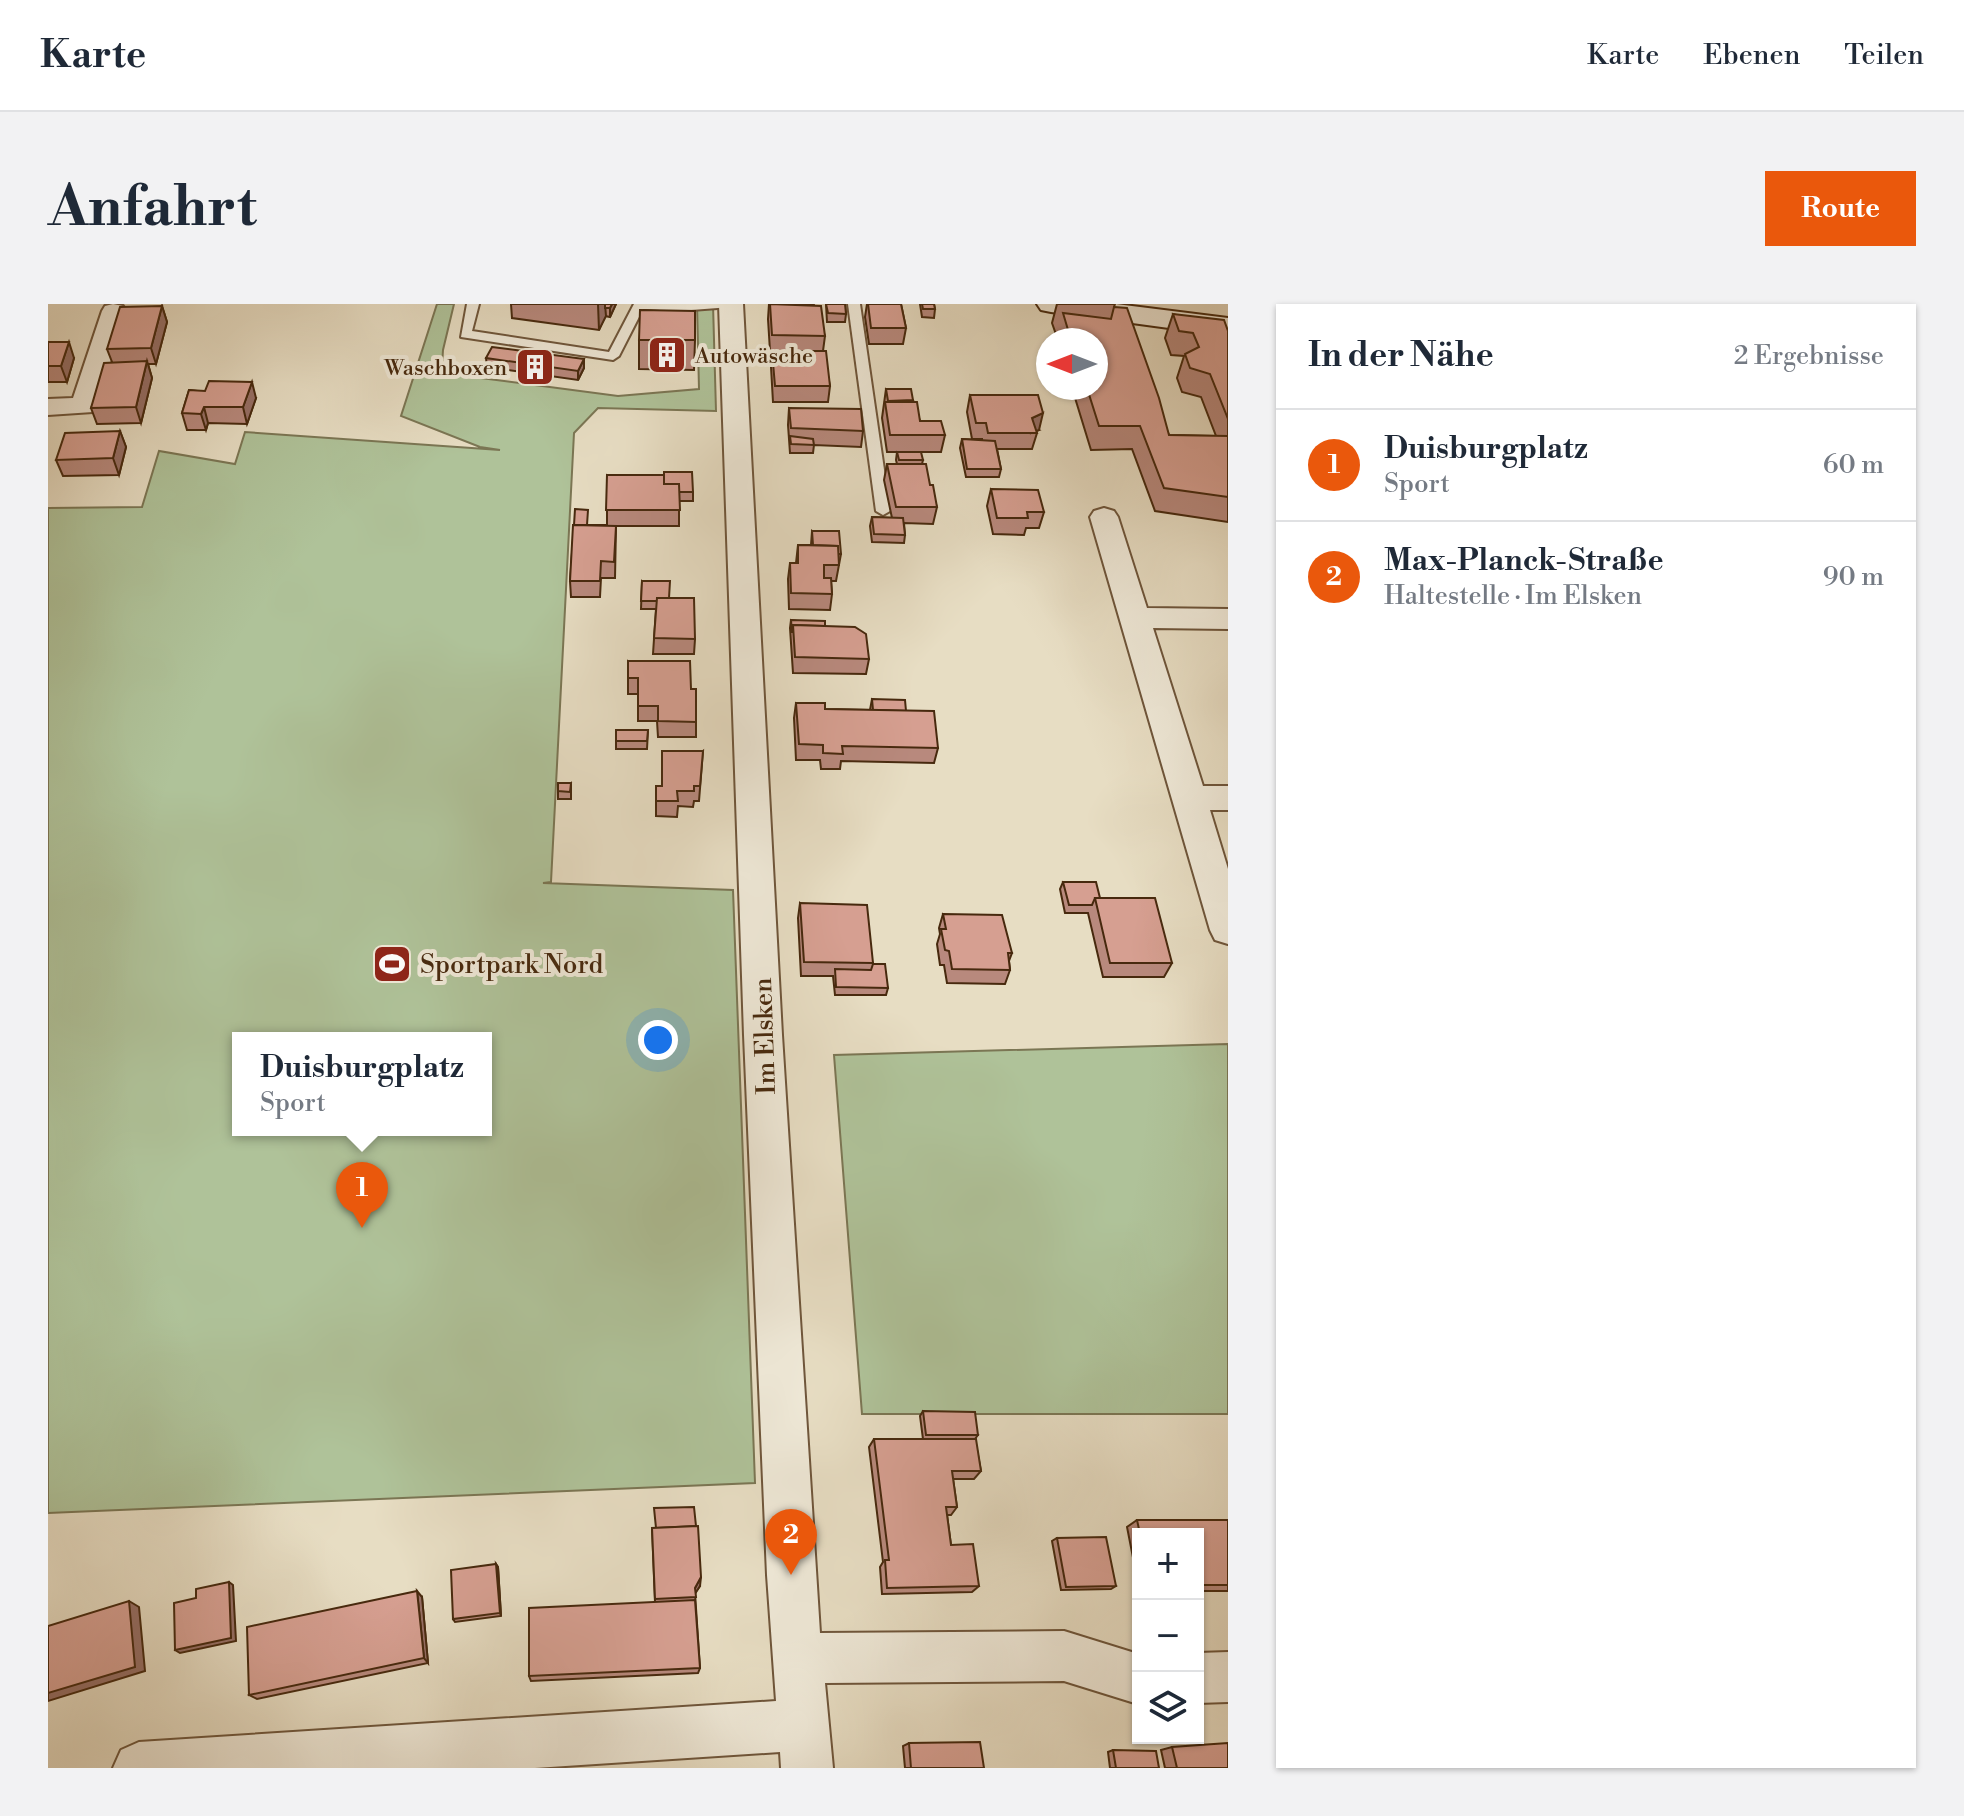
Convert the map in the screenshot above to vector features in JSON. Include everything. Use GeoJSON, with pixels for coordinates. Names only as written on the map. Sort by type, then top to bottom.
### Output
{"type":"FeatureCollection","features":[{"type":"Feature","properties":{"kind":"main road"},"geometry":{"type":"LineString","coordinates":[[1051,304],[1228,327]]}},
{"type":"Feature","properties":{"kind":"street","name":"Im Elsken"},"geometry":{"type":"LineString","coordinates":[[731,304],[763,1035],[797,1658],[805,1746]]}},
{"type":"Feature","properties":{"kind":"street"},"geometry":{"type":"LineString","coordinates":[[48,407],[84,406],[114,311]]}},
{"type":"Feature","properties":{"kind":"street"},"geometry":{"type":"LineString","coordinates":[[1104,517],[1228,930]]}},
{"type":"Feature","properties":{"kind":"street"},"geometry":{"type":"LineString","coordinates":[[1135,618],[1228,619]]}},
{"type":"Feature","properties":{"kind":"street"},"geometry":{"type":"LineString","coordinates":[[1190,798],[1228,798]]}},
{"type":"Feature","properties":{"kind":"street"},"geometry":{"type":"LineString","coordinates":[[797,1658],[1064,1656],[1132,1677]]}},
{"type":"Feature","properties":{"kind":"street"},"geometry":{"type":"LineString","coordinates":[[1204,1678],[1228,1677]]}},
{"type":"Feature","properties":{"kind":"street"},"geometry":{"type":"LineString","coordinates":[[139,1768],[805,1746]]}},
{"type":"Feature","properties":{"kind":"lane"},"geometry":{"type":"LineString","coordinates":[[473,304],[465,334],[613,356],[637,304],[678,308],[731,304]]}},
{"type":"Feature","properties":{"kind":"lane"},"geometry":{"type":"LineString","coordinates":[[854,304],[883,511]]}},
{"type":"Feature","properties":{"kind":"green space","name":"Sportpark Nord"},"geometry":{"type":"Polygon","coordinates":[[[437,304],[454,304],[442,366],[450,374],[618,396],[699,389],[697,304],[713,304],[716,411],[598,408],[574,433],[551,882],[543,883],[733,890],[755,1483],[48,1513],[48,508],[142,507],[159,451],[235,464],[245,432],[500,450],[480,447],[401,416],[437,304]]]}},
{"type":"Feature","properties":{"kind":"green space"},"geometry":{"type":"Polygon","coordinates":[[[1228,1044],[1228,1414],[862,1414],[834,1055],[1228,1044]]]}},
{"type":"Feature","properties":{"kind":"building"},"geometry":{"type":"Polygon","coordinates":[[[770,304],[821,306],[825,336],[772,335],[770,304]]]}},
{"type":"Feature","properties":{"kind":"building"},"geometry":{"type":"Polygon","coordinates":[[[826,304],[845,304],[846,314],[828,313],[826,304]]]}},
{"type":"Feature","properties":{"kind":"building"},"geometry":{"type":"Polygon","coordinates":[[[868,304],[901,304],[906,328],[871,328],[868,304]]]}},
{"type":"Feature","properties":{"kind":"building"},"geometry":{"type":"Polygon","coordinates":[[[922,304],[934,304],[935,309],[923,309],[922,304]]]}},
{"type":"Feature","properties":{"kind":"building"},"geometry":{"type":"Polygon","coordinates":[[[162,306],[151,348],[107,349],[120,307],[162,306]]]}},
{"type":"Feature","properties":{"kind":"building"},"geometry":{"type":"Polygon","coordinates":[[[1114,307],[1127,308],[1169,435],[1228,436],[1228,497],[1164,488],[1140,426],[1099,426],[1091,400],[1108,400],[1108,328],[1067,328],[1063,313],[1111,319],[1114,307]]]}},
{"type":"Feature","properties":{"kind":"building"},"geometry":{"type":"Polygon","coordinates":[[[640,310],[695,311],[695,340],[639,340],[640,310]]]}},
{"type":"Feature","properties":{"kind":"building"},"geometry":{"type":"Polygon","coordinates":[[[1173,314],[1224,320],[1228,331],[1228,419],[1210,374],[1190,368],[1185,354],[1199,347],[1193,333],[1179,331],[1173,314]]]}},
{"type":"Feature","properties":{"kind":"building"},"geometry":{"type":"Polygon","coordinates":[[[48,342],[69,342],[61,366],[48,366],[48,342]]]}},
{"type":"Feature","properties":{"kind":"building"},"geometry":{"type":"Polygon","coordinates":[[[492,347],[584,359],[578,371],[486,358],[492,347]]]}},
{"type":"Feature","properties":{"kind":"building"},"geometry":{"type":"Polygon","coordinates":[[[772,351],[826,351],[830,386],[775,386],[772,351]]]}},
{"type":"Feature","properties":{"kind":"building"},"geometry":{"type":"Polygon","coordinates":[[[147,361],[136,407],[91,408],[104,363],[147,361]]]}},
{"type":"Feature","properties":{"kind":"building"},"geometry":{"type":"Polygon","coordinates":[[[209,381],[252,382],[243,407],[204,407],[201,414],[182,413],[189,390],[205,391],[209,381]]]}},
{"type":"Feature","properties":{"kind":"building"},"geometry":{"type":"Polygon","coordinates":[[[886,389],[911,389],[913,400],[888,401],[886,389]]]}},
{"type":"Feature","properties":{"kind":"building"},"geometry":{"type":"Polygon","coordinates":[[[970,395],[1036,395],[1043,413],[1032,418],[1037,433],[988,433],[986,423],[976,423],[970,395]]]}},
{"type":"Feature","properties":{"kind":"building"},"geometry":{"type":"Polygon","coordinates":[[[885,402],[917,402],[920,421],[941,421],[945,435],[890,435],[885,402]]]}},
{"type":"Feature","properties":{"kind":"building"},"geometry":{"type":"Polygon","coordinates":[[[789,408],[861,409],[863,431],[791,428],[789,408]]]}},
{"type":"Feature","properties":{"kind":"building"},"geometry":{"type":"Polygon","coordinates":[[[120,431],[113,458],[56,460],[65,433],[120,431]]]}},
{"type":"Feature","properties":{"kind":"building"},"geometry":{"type":"Polygon","coordinates":[[[790,436],[813,439],[814,445],[791,444],[790,436]]]}},
{"type":"Feature","properties":{"kind":"building"},"geometry":{"type":"Polygon","coordinates":[[[962,439],[995,441],[1001,469],[967,469],[962,439]]]}},
{"type":"Feature","properties":{"kind":"building"},"geometry":{"type":"Polygon","coordinates":[[[897,452],[921,452],[923,460],[899,460],[897,452]]]}},
{"type":"Feature","properties":{"kind":"building"},"geometry":{"type":"Polygon","coordinates":[[[887,464],[926,464],[937,507],[896,507],[887,464]]]}},
{"type":"Feature","properties":{"kind":"building"},"geometry":{"type":"Polygon","coordinates":[[[664,472],[692,472],[693,492],[679,492],[679,484],[664,484],[664,472]]]}},
{"type":"Feature","properties":{"kind":"building"},"geometry":{"type":"Polygon","coordinates":[[[607,475],[664,475],[664,484],[679,484],[680,510],[606,510],[607,475]]]}},
{"type":"Feature","properties":{"kind":"building"},"geometry":{"type":"Polygon","coordinates":[[[991,489],[1038,490],[1044,512],[1027,512],[1028,518],[997,518],[991,489]]]}},
{"type":"Feature","properties":{"kind":"building"},"geometry":{"type":"Polygon","coordinates":[[[575,509],[588,510],[587,525],[574,525],[575,509]]]}},
{"type":"Feature","properties":{"kind":"building"},"geometry":{"type":"Polygon","coordinates":[[[872,517],[903,518],[905,535],[874,534],[872,517]]]}},
{"type":"Feature","properties":{"kind":"building"},"geometry":{"type":"Polygon","coordinates":[[[573,525],[616,526],[614,562],[601,561],[600,581],[570,581],[573,525]]]}},
{"type":"Feature","properties":{"kind":"building"},"geometry":{"type":"Polygon","coordinates":[[[812,531],[839,531],[841,554],[838,554],[838,546],[813,545],[812,531]]]}},
{"type":"Feature","properties":{"kind":"building"},"geometry":{"type":"Polygon","coordinates":[[[798,545],[838,546],[839,565],[824,565],[824,578],[831,578],[832,594],[791,593],[790,563],[798,563],[798,545]]]}},
{"type":"Feature","properties":{"kind":"building"},"geometry":{"type":"Polygon","coordinates":[[[642,581],[670,581],[669,598],[641,601],[642,581]]]}},
{"type":"Feature","properties":{"kind":"building"},"geometry":{"type":"Polygon","coordinates":[[[657,598],[694,598],[695,639],[654,638],[657,598]]]}},
{"type":"Feature","properties":{"kind":"building"},"geometry":{"type":"Polygon","coordinates":[[[791,620],[825,621],[825,626],[793,625],[792,633],[791,620]]]}},
{"type":"Feature","properties":{"kind":"building"},"geometry":{"type":"Polygon","coordinates":[[[793,625],[855,627],[866,634],[869,659],[795,657],[793,625]]]}},
{"type":"Feature","properties":{"kind":"building"},"geometry":{"type":"Polygon","coordinates":[[[628,661],[690,661],[691,689],[696,689],[696,722],[658,721],[658,706],[638,706],[638,678],[628,678],[628,661]]]}},
{"type":"Feature","properties":{"kind":"building"},"geometry":{"type":"Polygon","coordinates":[[[872,699],[905,700],[906,711],[873,710],[872,699]]]}},
{"type":"Feature","properties":{"kind":"building"},"geometry":{"type":"Polygon","coordinates":[[[796,703],[825,703],[825,709],[934,711],[938,748],[842,746],[843,754],[823,753],[823,745],[799,744],[796,703]]]}},
{"type":"Feature","properties":{"kind":"building"},"geometry":{"type":"Polygon","coordinates":[[[616,730],[648,730],[647,741],[616,741],[616,730]]]}},
{"type":"Feature","properties":{"kind":"building"},"geometry":{"type":"Polygon","coordinates":[[[662,751],[703,751],[700,786],[694,786],[694,791],[677,791],[678,801],[656,801],[656,786],[662,786],[662,751]]]}},
{"type":"Feature","properties":{"kind":"building"},"geometry":{"type":"Polygon","coordinates":[[[558,783],[571,783],[570,792],[558,791],[558,783]]]}},
{"type":"Feature","properties":{"kind":"building"},"geometry":{"type":"Polygon","coordinates":[[[1063,882],[1096,882],[1100,898],[1095,898],[1092,905],[1069,905],[1063,882]]]}},
{"type":"Feature","properties":{"kind":"building"},"geometry":{"type":"Polygon","coordinates":[[[1095,898],[1155,898],[1172,963],[1110,963],[1095,898]]]}},
{"type":"Feature","properties":{"kind":"building"},"geometry":{"type":"Polygon","coordinates":[[[800,903],[867,905],[873,963],[804,962],[800,903]]]}},
{"type":"Feature","properties":{"kind":"building"},"geometry":{"type":"Polygon","coordinates":[[[943,914],[1002,915],[1012,953],[1008,953],[1010,970],[952,969],[941,929],[946,929],[943,914]]]}},
{"type":"Feature","properties":{"kind":"building"},"geometry":{"type":"Polygon","coordinates":[[[873,964],[885,964],[888,988],[836,987],[835,969],[871,970],[873,964]]]}},
{"type":"Feature","properties":{"kind":"building"},"geometry":{"type":"Polygon","coordinates":[[[923,1411],[975,1412],[978,1435],[926,1435],[923,1411]]]}},
{"type":"Feature","properties":{"kind":"building"},"geometry":{"type":"Polygon","coordinates":[[[874,1439],[976,1439],[981,1471],[952,1471],[957,1507],[946,1507],[951,1545],[973,1544],[979,1586],[887,1588],[885,1560],[889,1560],[874,1439]]]}},
{"type":"Feature","properties":{"kind":"building"},"geometry":{"type":"Polygon","coordinates":[[[694,1507],[696,1526],[656,1528],[654,1508],[694,1507]]]}},
{"type":"Feature","properties":{"kind":"building"},"geometry":{"type":"Polygon","coordinates":[[[1137,1520],[1228,1520],[1228,1585],[1204,1585],[1204,1528],[1139,1528],[1137,1520]]]}},
{"type":"Feature","properties":{"kind":"building"},"geometry":{"type":"Polygon","coordinates":[[[698,1526],[701,1577],[695,1588],[696,1597],[655,1599],[652,1528],[698,1526]]]}},
{"type":"Feature","properties":{"kind":"building"},"geometry":{"type":"Polygon","coordinates":[[[1106,1537],[1116,1586],[1066,1587],[1057,1538],[1106,1537]]]}},
{"type":"Feature","properties":{"kind":"building"},"geometry":{"type":"Polygon","coordinates":[[[496,1564],[500,1613],[453,1619],[451,1570],[496,1564]]]}},
{"type":"Feature","properties":{"kind":"building"},"geometry":{"type":"Polygon","coordinates":[[[229,1582],[231,1638],[175,1650],[174,1603],[196,1598],[196,1589],[229,1582]]]}},
{"type":"Feature","properties":{"kind":"building"},"geometry":{"type":"Polygon","coordinates":[[[417,1591],[424,1658],[249,1695],[247,1627],[417,1591]]]}},
{"type":"Feature","properties":{"kind":"building"},"geometry":{"type":"Polygon","coordinates":[[[695,1600],[700,1668],[529,1676],[529,1608],[695,1600]]]}},
{"type":"Feature","properties":{"kind":"building"},"geometry":{"type":"Polygon","coordinates":[[[129,1601],[135,1667],[48,1693],[48,1626],[129,1601]]]}},
{"type":"Feature","properties":{"kind":"building"},"geometry":{"type":"Polygon","coordinates":[[[980,1742],[984,1768],[911,1768],[909,1743],[980,1742]]]}},
{"type":"Feature","properties":{"kind":"building"},"geometry":{"type":"Polygon","coordinates":[[[1228,1743],[1228,1768],[1177,1768],[1172,1747],[1228,1743]]]}},
{"type":"Feature","properties":{"kind":"building"},"geometry":{"type":"Polygon","coordinates":[[[1113,1750],[1156,1751],[1159,1768],[1116,1768],[1113,1750]]]}},
{"type":"Feature","properties":{"kind":"place","name":"Autowäsche"},"geometry":{"type":"Point","coordinates":[667,355]}},
{"type":"Feature","properties":{"kind":"place","name":"Waschboxen"},"geometry":{"type":"Point","coordinates":[535,367]}},
{"type":"Feature","properties":{"kind":"place","name":"Sportpark Nord"},"geometry":{"type":"Point","coordinates":[392,964]}},
{"type":"Feature","properties":{"kind":"place","name":"Duisburgplatz"},"geometry":{"type":"Point","coordinates":[362,1228]}},
{"type":"Feature","properties":{"kind":"place","name":"Max-Planck-Straße"},"geometry":{"type":"Point","coordinates":[791,1575]}}]}
